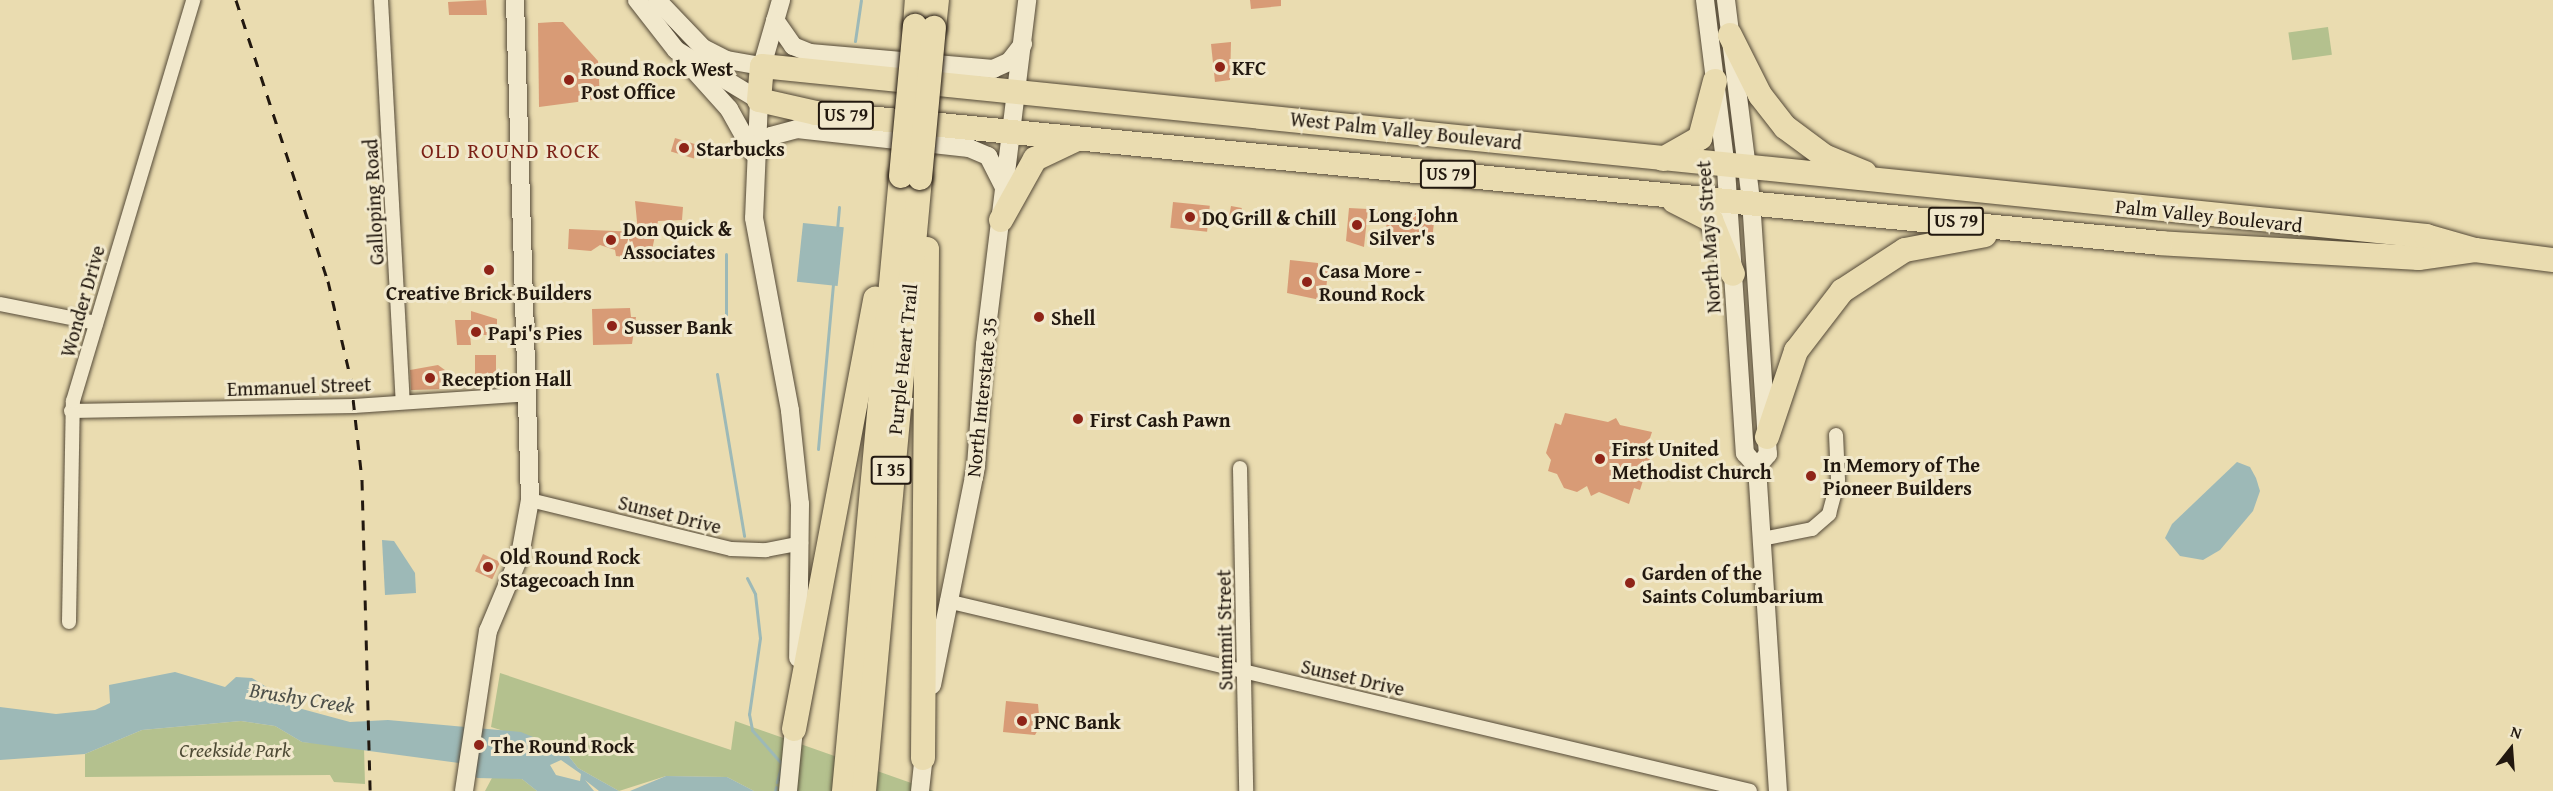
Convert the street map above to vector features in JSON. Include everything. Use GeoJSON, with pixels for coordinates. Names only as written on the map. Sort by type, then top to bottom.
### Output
{"type":"FeatureCollection","features":[{"type":"Feature","properties":{"kind":"highway","name":"Purple Heart Trail"},"geometry":{"type":"LineString","coordinates":[[844,791],[857,758],[924,27],[917,0]]}},
{"type":"Feature","properties":{"kind":"highway","name":"Purple Heart Trail"},"geometry":{"type":"LineString","coordinates":[[924,27],[937,0]]}},
{"type":"Feature","properties":{"kind":"highway"},"geometry":{"type":"LineString","coordinates":[[1730,35],[1767,106],[1803,143],[1852,169],[1941,188]]}},
{"type":"Feature","properties":{"kind":"highway"},"geometry":{"type":"LineString","coordinates":[[759,100],[762,66]]}},
{"type":"Feature","properties":{"kind":"highway","name":"West Palm Valley Boulevard"},"geometry":{"type":"LineString","coordinates":[[762,66],[871,79],[1388,128],[1662,159],[1737,170],[1941,188]]}},
{"type":"Feature","properties":{"kind":"highway"},"geometry":{"type":"LineString","coordinates":[[1662,159],[1700,138],[1715,81]]}},
{"type":"Feature","properties":{"kind":"highway","name":"US 79"},"geometry":{"type":"LineString","coordinates":[[759,100],[816,113],[1085,137]]}},
{"type":"Feature","properties":{"kind":"highway"},"geometry":{"type":"LineString","coordinates":[[1326,161],[1368,154],[1378,148],[1388,128]]}},
{"type":"Feature","properties":{"kind":"highway"},"geometry":{"type":"LineString","coordinates":[[1001,220],[1035,159],[1055,145],[1085,137]]}},
{"type":"Feature","properties":{"kind":"highway","name":"West Palm Valley Boulevard"},"geometry":{"type":"LineString","coordinates":[[1085,137],[1637,192],[1739,199],[2161,243]]}},
{"type":"Feature","properties":{"kind":"highway"},"geometry":{"type":"LineString","coordinates":[[1395,169],[1400,145],[1454,137]]}},
{"type":"Feature","properties":{"kind":"highway"},"geometry":{"type":"LineString","coordinates":[[794,734],[882,244],[910,177]]}},
{"type":"Feature","properties":{"kind":"highway"},"geometry":{"type":"LineString","coordinates":[[910,177],[927,254],[922,765]]}},
{"type":"Feature","properties":{"kind":"highway","name":"Palm Valley Boulevard"},"geometry":{"type":"LineString","coordinates":[[1941,188],[2426,236],[2475,250],[2553,260]]}},
{"type":"Feature","properties":{"kind":"highway"},"geometry":{"type":"LineString","coordinates":[[1637,192],[1705,214],[1733,274]]}},
{"type":"Feature","properties":{"kind":"highway"},"geometry":{"type":"LineString","coordinates":[[1767,437],[1796,351],[1816,319],[1858,278],[1905,250],[1946,239],[2064,232]]}},
{"type":"Feature","properties":{"kind":"highway","name":"Palm Valley Boulevard"},"geometry":{"type":"LineString","coordinates":[[2161,243],[2419,258],[2475,250]]}},
{"type":"Feature","properties":{"kind":"highway","name":"Purple Heart Trail"},"geometry":{"type":"LineString","coordinates":[[857,758],[864,791]]}},
{"type":"Feature","properties":{"kind":"main road"},"geometry":{"type":"LineString","coordinates":[[465,783],[488,631],[520,555],[530,500],[515,0]]}},
{"type":"Feature","properties":{"kind":"main road"},"geometry":{"type":"LineString","coordinates":[[637,0],[676,50],[729,109],[755,158]]}},
{"type":"Feature","properties":{"kind":"main road"},"geometry":{"type":"LineString","coordinates":[[657,0],[693,41],[727,60],[762,66],[781,0]]}},
{"type":"Feature","properties":{"kind":"main road","name":"North Interstate 35"},"geometry":{"type":"LineString","coordinates":[[920,791],[947,601],[976,466],[1004,188],[1024,43],[1027,0]]}},
{"type":"Feature","properties":{"kind":"main road","name":"North Mays Street"},"geometry":{"type":"LineString","coordinates":[[1705,0],[1715,81],[1737,170]]}},
{"type":"Feature","properties":{"kind":"main road","name":"North Mays Street"},"geometry":{"type":"LineString","coordinates":[[1726,0],[1739,199],[1767,437],[1768,454],[1757,466]]}},
{"type":"Feature","properties":{"kind":"main road"},"geometry":{"type":"LineString","coordinates":[[775,20],[793,46],[810,53],[979,69],[1002,67],[1024,43]]}},
{"type":"Feature","properties":{"kind":"main road"},"geometry":{"type":"LineString","coordinates":[[676,50],[759,100],[754,218],[790,411],[801,543],[794,734],[788,791]]}},
{"type":"Feature","properties":{"kind":"main road"},"geometry":{"type":"LineString","coordinates":[[755,158],[771,136],[797,129],[969,148],[988,156],[1004,188]]}},
{"type":"Feature","properties":{"kind":"main road","name":"North Mays Street"},"geometry":{"type":"LineString","coordinates":[[1739,199],[1733,274],[1745,453],[1757,466],[1778,791]]}},
{"type":"Feature","properties":{"kind":"street","name":"Wonder Drive"},"geometry":{"type":"LineString","coordinates":[[69,622],[71,411],[193,0]]}},
{"type":"Feature","properties":{"kind":"street","name":"Galloping Road"},"geometry":{"type":"LineString","coordinates":[[381,0],[403,402]]}},
{"type":"Feature","properties":{"kind":"street"},"geometry":{"type":"LineString","coordinates":[[0,304],[96,323]]}},
{"type":"Feature","properties":{"kind":"street","name":"Emmanuel Street"},"geometry":{"type":"LineString","coordinates":[[71,411],[403,402],[528,394]]}},
{"type":"Feature","properties":{"kind":"street"},"geometry":{"type":"LineString","coordinates":[[1762,539],[1812,529],[1829,514],[1838,480],[1836,435]]}},
{"type":"Feature","properties":{"kind":"street","name":"Summit Street"},"geometry":{"type":"LineString","coordinates":[[1240,468],[1246,791]]}},
{"type":"Feature","properties":{"kind":"street","name":"Sunset Drive"},"geometry":{"type":"LineString","coordinates":[[530,500],[731,549],[766,550],[801,543]]}},
{"type":"Feature","properties":{"kind":"street","name":"Sunset Drive"},"geometry":{"type":"LineString","coordinates":[[947,601],[1727,788],[1750,791]]}},
{"type":"Feature","properties":{"kind":"green space"},"geometry":{"type":"Polygon","coordinates":[[[2328,27],[2332,55],[2292,60],[2288,33],[2328,27]]]}},
{"type":"Feature","properties":{"kind":"green space"},"geometry":{"type":"Polygon","coordinates":[[[500,673],[731,750],[735,721],[934,791],[754,791],[727,777],[666,776],[619,791],[578,768],[564,750],[491,727],[500,673]]]}},
{"type":"Feature","properties":{"kind":"green space","name":"Creekside Park"},"geometry":{"type":"Polygon","coordinates":[[[241,721],[275,726],[302,742],[364,747],[365,784],[334,782],[330,775],[85,777],[85,754],[142,730],[241,721]]]}},
{"type":"Feature","properties":{"kind":"green space"},"geometry":{"type":"Polygon","coordinates":[[[493,776],[522,779],[537,791],[485,791],[493,776]]]}},
{"type":"Feature","properties":{"kind":"water"},"geometry":{"type":"Polygon","coordinates":[[[803,223],[844,227],[838,286],[797,282],[803,223]]]}},
{"type":"Feature","properties":{"kind":"water"},"geometry":{"type":"Polygon","coordinates":[[[2237,462],[2250,467],[2256,478],[2260,491],[2253,511],[2220,550],[2203,560],[2180,556],[2165,538],[2172,524],[2237,462]]]}},
{"type":"Feature","properties":{"kind":"water"},"geometry":{"type":"Polygon","coordinates":[[[382,540],[394,541],[415,573],[416,593],[385,595],[382,540]]]}},
{"type":"Feature","properties":{"kind":"water"},"geometry":{"type":"Polygon","coordinates":[[[175,672],[225,687],[236,677],[252,678],[302,709],[350,722],[388,720],[521,732],[564,750],[578,768],[619,791],[599,791],[585,780],[594,791],[537,791],[522,779],[477,778],[459,763],[302,742],[275,726],[241,721],[142,730],[85,754],[0,760],[0,707],[56,714],[95,710],[110,703],[109,685],[175,672]],[[561,760],[550,765],[556,775],[580,781],[581,774],[561,760]]]}},
{"type":"Feature","properties":{"kind":"water"},"geometry":{"type":"Polygon","coordinates":[[[666,776],[727,777],[754,791],[630,791],[666,776]]]}},
{"type":"Feature","properties":{"kind":"building"},"geometry":{"type":"Polygon","coordinates":[[[486,0],[487,15],[449,15],[448,2],[486,0]]]}},
{"type":"Feature","properties":{"kind":"building"},"geometry":{"type":"Polygon","coordinates":[[[1250,0],[1281,0],[1281,6],[1251,9],[1250,0]]]}},
{"type":"Feature","properties":{"kind":"building","name":"Round Rock West Post Office"},"geometry":{"type":"Polygon","coordinates":[[[563,22],[598,61],[600,99],[539,107],[538,23],[563,22]]]}},
{"type":"Feature","properties":{"kind":"building","name":"KFC"},"geometry":{"type":"Polygon","coordinates":[[[1231,42],[1230,80],[1215,82],[1211,44],[1231,42]]]}},
{"type":"Feature","properties":{"kind":"building","name":"Starbucks"},"geometry":{"type":"Polygon","coordinates":[[[675,138],[698,145],[694,158],[671,151],[675,138]]]}},
{"type":"Feature","properties":{"kind":"building","name":"Don Quick & Associates"},"geometry":{"type":"Polygon","coordinates":[[[635,201],[683,207],[682,220],[658,221],[650,260],[616,256],[615,250],[600,245],[591,251],[568,249],[569,229],[638,232],[635,201]]]}},
{"type":"Feature","properties":{"kind":"building","name":"DQ Grill & Chill"},"geometry":{"type":"Polygon","coordinates":[[[1173,202],[1210,206],[1207,232],[1170,228],[1173,202]]]}},
{"type":"Feature","properties":{"kind":"building"},"geometry":{"type":"Polygon","coordinates":[[[1231,206],[1242,208],[1239,226],[1228,224],[1231,206]]]}},
{"type":"Feature","properties":{"kind":"building","name":"Long John Silver's"},"geometry":{"type":"Polygon","coordinates":[[[1349,208],[1368,209],[1364,247],[1346,241],[1349,208]]]}},
{"type":"Feature","properties":{"kind":"building"},"geometry":{"type":"Polygon","coordinates":[[[1388,210],[1435,215],[1432,240],[1385,235],[1388,210]]]}},
{"type":"Feature","properties":{"kind":"building","name":"Casa More - Round Rock"},"geometry":{"type":"Polygon","coordinates":[[[1290,260],[1318,263],[1318,269],[1328,270],[1325,301],[1287,293],[1290,260]]]}},
{"type":"Feature","properties":{"kind":"building","name":"Susser Bank"},"geometry":{"type":"Polygon","coordinates":[[[630,308],[631,317],[636,317],[632,344],[593,345],[592,309],[630,308]]]}},
{"type":"Feature","properties":{"kind":"building","name":"Papi's Pies"},"geometry":{"type":"Polygon","coordinates":[[[471,311],[497,319],[497,335],[470,335],[471,345],[457,345],[455,320],[471,320],[471,311]]]}},
{"type":"Feature","properties":{"kind":"building"},"geometry":{"type":"Polygon","coordinates":[[[475,355],[496,355],[496,374],[475,374],[475,355]]]}},
{"type":"Feature","properties":{"kind":"building","name":"Reception Hall"},"geometry":{"type":"Polygon","coordinates":[[[438,365],[449,373],[446,389],[411,390],[410,370],[438,365]]]}},
{"type":"Feature","properties":{"kind":"building"},"geometry":{"type":"Polygon","coordinates":[[[512,374],[513,384],[491,383],[491,375],[512,374]]]}},
{"type":"Feature","properties":{"kind":"building","name":"First United Methodist Church"},"geometry":{"type":"Polygon","coordinates":[[[1565,413],[1608,422],[1616,418],[1620,425],[1652,432],[1647,447],[1653,449],[1640,490],[1634,488],[1629,504],[1599,492],[1591,496],[1587,486],[1577,492],[1564,488],[1557,474],[1548,471],[1551,460],[1546,453],[1555,423],[1561,425],[1565,413]]]}},
{"type":"Feature","properties":{"kind":"building","name":"Old Round Rock Stagecoach Inn"},"geometry":{"type":"Polygon","coordinates":[[[483,554],[500,562],[492,579],[475,571],[483,554]]]}},
{"type":"Feature","properties":{"kind":"building","name":"PNC Bank"},"geometry":{"type":"Polygon","coordinates":[[[1006,701],[1038,704],[1040,726],[1035,735],[1003,732],[1006,701]]]}},
{"type":"Feature","properties":{"kind":"waterway"},"geometry":{"type":"LineString","coordinates":[[855,41],[861,0]]}},
{"type":"Feature","properties":{"kind":"waterway"},"geometry":{"type":"LineString","coordinates":[[837,230],[839,207]]}},
{"type":"Feature","properties":{"kind":"waterway"},"geometry":{"type":"LineString","coordinates":[[726,254],[726,317]]}},
{"type":"Feature","properties":{"kind":"waterway"},"geometry":{"type":"LineString","coordinates":[[818,449],[833,284]]}},
{"type":"Feature","properties":{"kind":"waterway"},"geometry":{"type":"LineString","coordinates":[[717,374],[744,536]]}},
{"type":"Feature","properties":{"kind":"waterway"},"geometry":{"type":"LineString","coordinates":[[747,578],[755,594],[760,638],[749,714],[752,730],[782,764],[777,782]]}},
{"type":"Feature","properties":{"kind":"waterway"},"geometry":{"type":"LineString","coordinates":[[775,791],[776,787]]}},
{"type":"Feature","properties":{"kind":"railway"},"geometry":{"type":"LineString","coordinates":[[236,0],[328,281],[351,380],[362,480],[370,791]]}},
{"type":"Feature","properties":{"kind":"place","name":"KFC"},"geometry":{"type":"Point","coordinates":[1220,67]}},
{"type":"Feature","properties":{"kind":"place","name":"Round Rock West Post Office"},"geometry":{"type":"Point","coordinates":[569,80]}},
{"type":"Feature","properties":{"kind":"place","name":"Starbucks"},"geometry":{"type":"Point","coordinates":[684,148]}},
{"type":"Feature","properties":{"kind":"place","name":"DQ Grill & Chill"},"geometry":{"type":"Point","coordinates":[1190,217]}},
{"type":"Feature","properties":{"kind":"place","name":"Long John Silver's"},"geometry":{"type":"Point","coordinates":[1357,225]}},
{"type":"Feature","properties":{"kind":"place","name":"Don Quick & Associates"},"geometry":{"type":"Point","coordinates":[611,240]}},
{"type":"Feature","properties":{"kind":"place","name":"Creative Brick Builders"},"geometry":{"type":"Point","coordinates":[489,270]}},
{"type":"Feature","properties":{"kind":"place","name":"Casa More - Round Rock"},"geometry":{"type":"Point","coordinates":[1307,282]}},
{"type":"Feature","properties":{"kind":"place","name":"Shell"},"geometry":{"type":"Point","coordinates":[1039,317]}},
{"type":"Feature","properties":{"kind":"place","name":"Susser Bank"},"geometry":{"type":"Point","coordinates":[612,326]}},
{"type":"Feature","properties":{"kind":"place","name":"Papi's Pies"},"geometry":{"type":"Point","coordinates":[476,332]}},
{"type":"Feature","properties":{"kind":"place","name":"Reception Hall"},"geometry":{"type":"Point","coordinates":[430,378]}},
{"type":"Feature","properties":{"kind":"place","name":"First Cash Pawn"},"geometry":{"type":"Point","coordinates":[1078,419]}},
{"type":"Feature","properties":{"kind":"place","name":"First United Methodist Church"},"geometry":{"type":"Point","coordinates":[1600,459]}},
{"type":"Feature","properties":{"kind":"place","name":"In Memory of The Pioneer Builders"},"geometry":{"type":"Point","coordinates":[1811,476]}},
{"type":"Feature","properties":{"kind":"place","name":"Old Round Rock Stagecoach Inn"},"geometry":{"type":"Point","coordinates":[488,567]}},
{"type":"Feature","properties":{"kind":"place","name":"Garden of the Saints Columbarium"},"geometry":{"type":"Point","coordinates":[1630,583]}},
{"type":"Feature","properties":{"kind":"place","name":"PNC Bank"},"geometry":{"type":"Point","coordinates":[1022,721]}},
{"type":"Feature","properties":{"kind":"place","name":"The Round Rock"},"geometry":{"type":"Point","coordinates":[479,745]}},
{"type":"Feature","properties":{"kind":"district","name":"OLD ROUND ROCK"},"geometry":{"type":"Point","coordinates":[511,151]}},
{"type":"Feature","properties":{"kind":"water label","name":"Brushy Creek"},"geometry":{"type":"Point","coordinates":[302,698]}}]}
